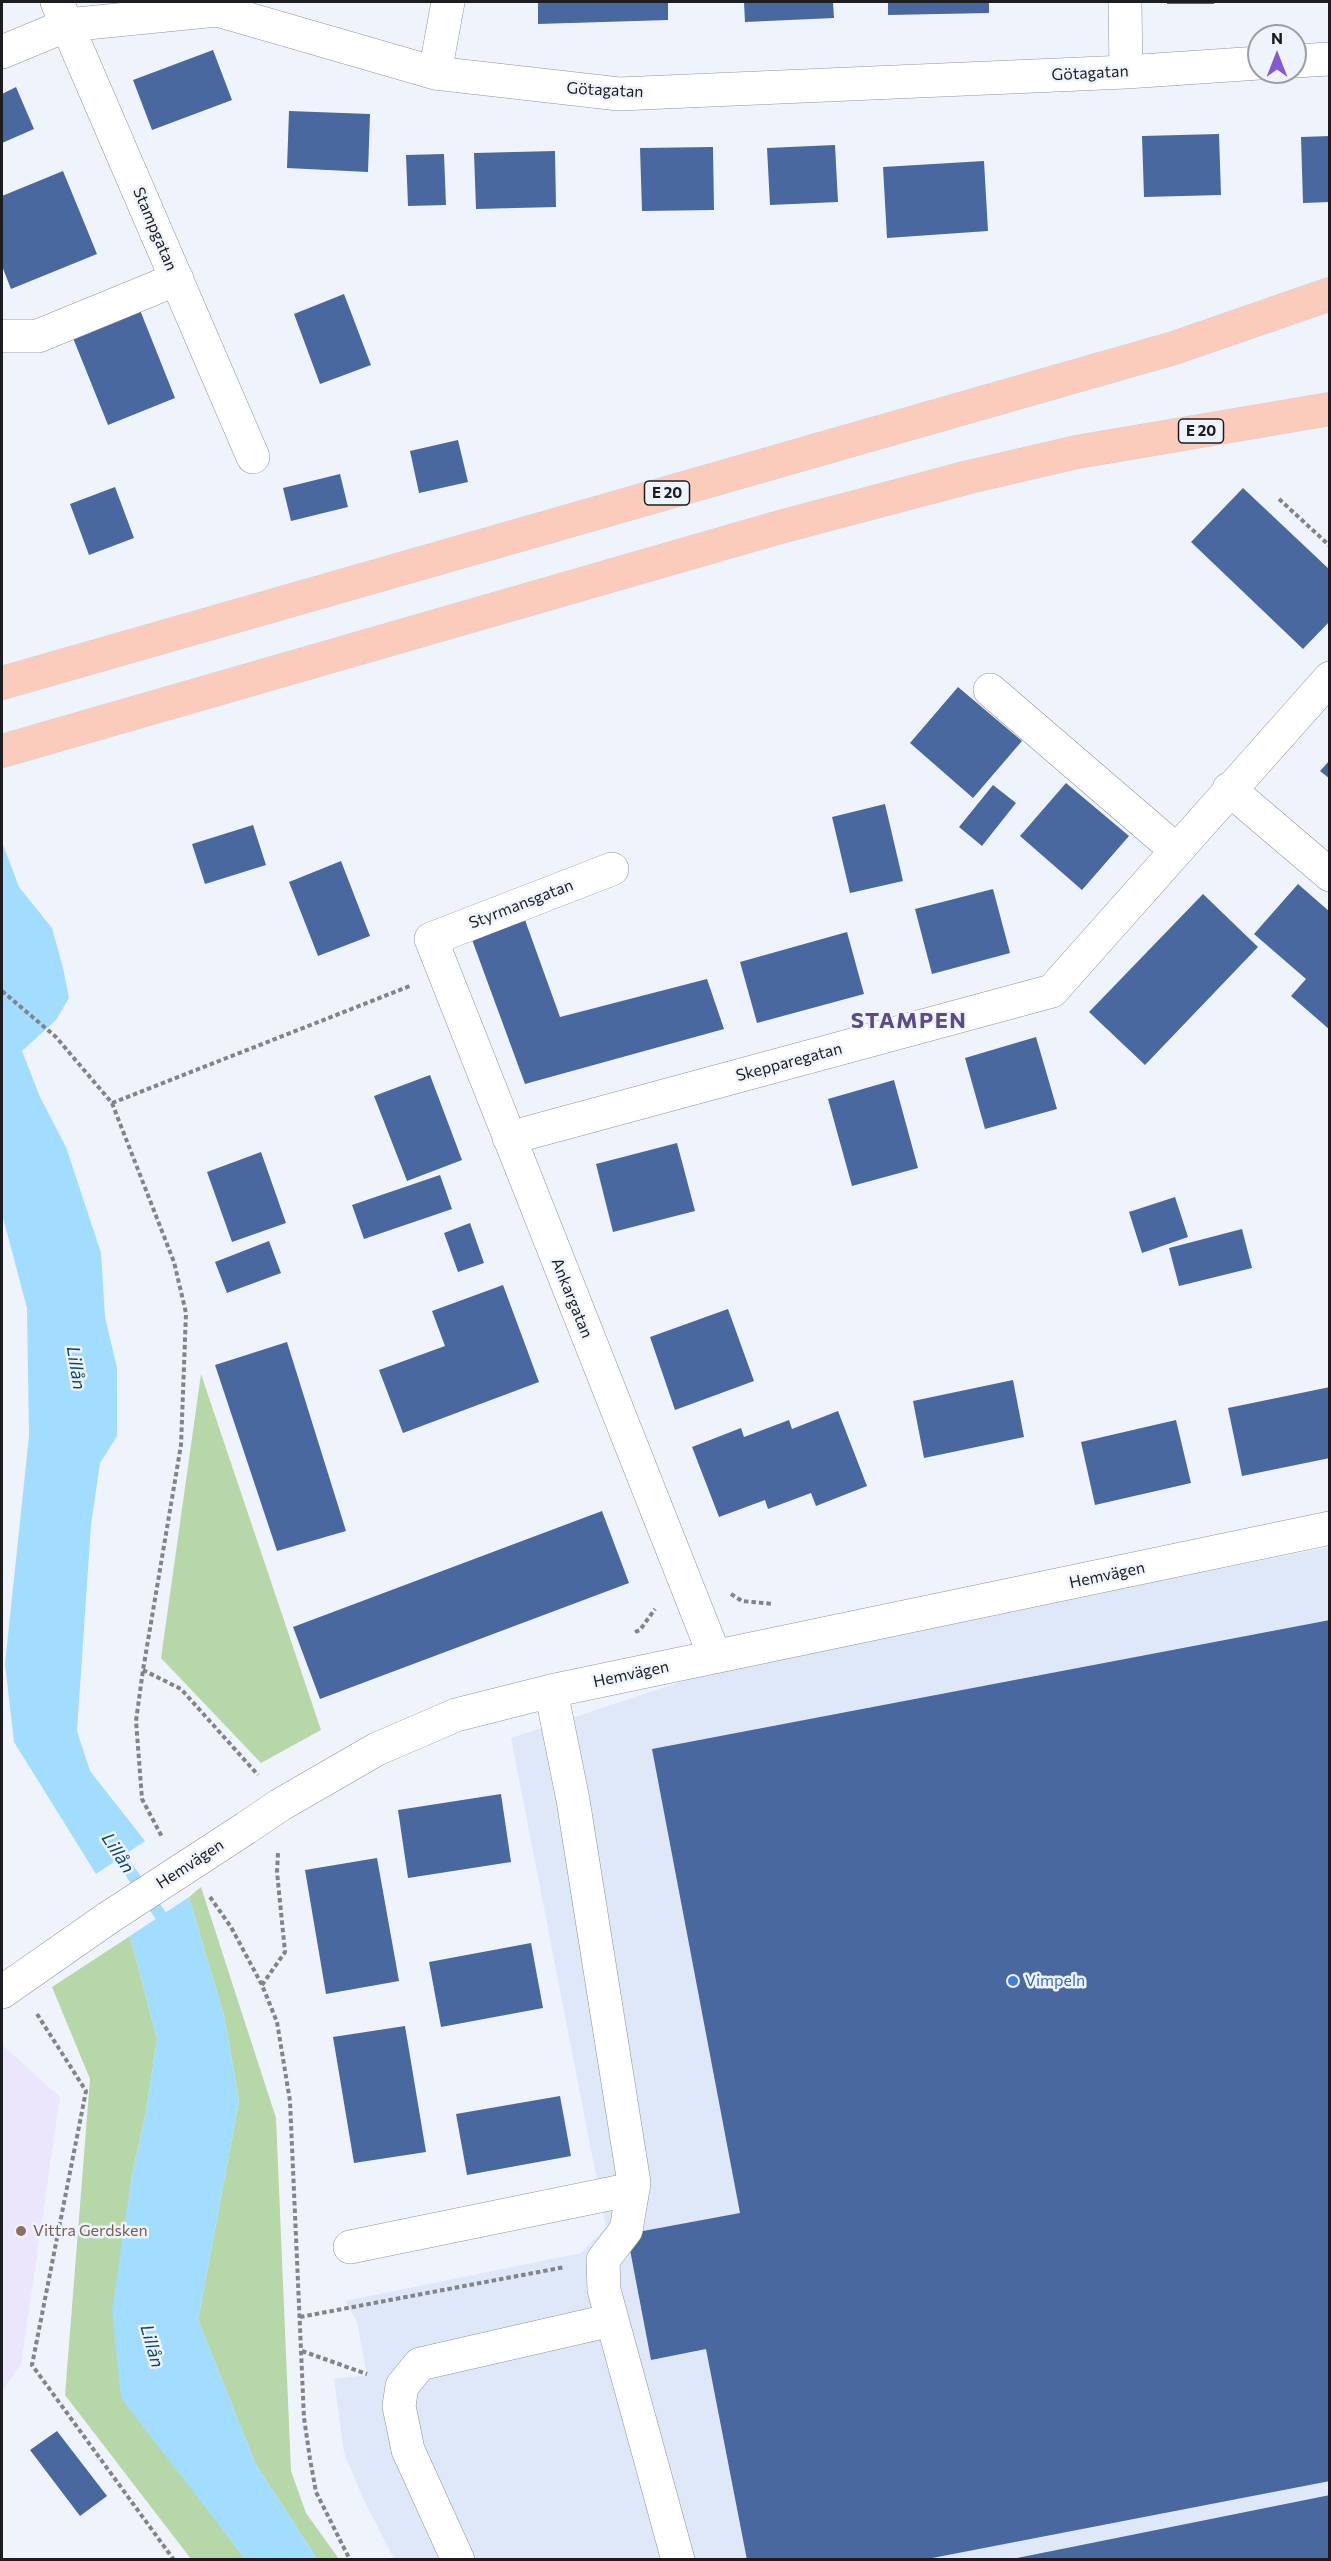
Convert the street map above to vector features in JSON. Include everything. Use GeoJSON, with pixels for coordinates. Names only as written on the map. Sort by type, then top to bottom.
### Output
{"type":"FeatureCollection","features":[{"type":"Feature","properties":{"kind":"highway","name":"E 20"},"geometry":{"type":"LineString","coordinates":[[2,682],[1174,348],[1329,294]]}},
{"type":"Feature","properties":{"kind":"highway","name":"E 20"},"geometry":{"type":"LineString","coordinates":[[11,748],[780,527],[957,480],[1077,452],[1329,409]]}},
{"type":"Feature","properties":{"kind":"street"},"geometry":{"type":"LineString","coordinates":[[435,73],[448,2]]}},
{"type":"Feature","properties":{"kind":"street"},"geometry":{"type":"LineString","coordinates":[[1125,2],[1126,72]]}},
{"type":"Feature","properties":{"kind":"street","name":"Götagatan"},"geometry":{"type":"LineString","coordinates":[[2,52],[62,13],[217,10],[435,73],[619,94],[1126,72],[1247,64]]}},
{"type":"Feature","properties":{"kind":"street","name":"Stampgatan"},"geometry":{"type":"LineString","coordinates":[[62,13],[253,458]]}},
{"type":"Feature","properties":{"kind":"street"},"geometry":{"type":"LineString","coordinates":[[1307,60],[1329,59]]}},
{"type":"Feature","properties":{"kind":"street"},"geometry":{"type":"LineString","coordinates":[[2,336],[38,336],[177,279]]}},
{"type":"Feature","properties":{"kind":"street","name":"Skepparegatan"},"geometry":{"type":"LineString","coordinates":[[509,1138],[1052,992],[1329,678]]}},
{"type":"Feature","properties":{"kind":"street"},"geometry":{"type":"LineString","coordinates":[[990,690],[1176,850]]}},
{"type":"Feature","properties":{"kind":"street"},"geometry":{"type":"LineString","coordinates":[[1229,789],[1329,875]]}},
{"type":"Feature","properties":{"kind":"street","name":"Styrmansgatan"},"geometry":{"type":"LineString","coordinates":[[431,939],[612,869]]}},
{"type":"Feature","properties":{"kind":"street","name":"Ankargatan"},"geometry":{"type":"LineString","coordinates":[[431,939],[715,1657]]}},
{"type":"Feature","properties":{"kind":"street","name":"Hemvägen"},"geometry":{"type":"LineString","coordinates":[[9,1987],[108,1918],[280,1805],[377,1749],[456,1715],[551,1691],[1329,1528]]}},
{"type":"Feature","properties":{"kind":"street"},"geometry":{"type":"LineString","coordinates":[[551,1691],[573,1800],[634,2183],[626,2230],[603,2260],[604,2290],[678,2559]]}},
{"type":"Feature","properties":{"kind":"street"},"geometry":{"type":"LineString","coordinates":[[350,2247],[633,2190]]}},
{"type":"Feature","properties":{"kind":"street"},"geometry":{"type":"LineString","coordinates":[[458,2559],[408,2450],[399,2406],[402,2386],[420,2364],[612,2320]]}},
{"type":"Feature","properties":{"kind":"path"},"geometry":{"type":"LineString","coordinates":[[1279,499],[1329,546]]}},
{"type":"Feature","properties":{"kind":"path"},"geometry":{"type":"LineString","coordinates":[[112,1103],[443,972]]}},
{"type":"Feature","properties":{"kind":"path"},"geometry":{"type":"LineString","coordinates":[[2,991],[56,1037],[112,1103],[174,1263],[186,1313],[181,1445],[136,1721],[142,1799],[164,1839]]}},
{"type":"Feature","properties":{"kind":"path"},"geometry":{"type":"LineString","coordinates":[[143,1670],[181,1689],[263,1782],[280,1805],[277,1872],[285,1952],[262,1985]]}},
{"type":"Feature","properties":{"kind":"path"},"geometry":{"type":"LineString","coordinates":[[207,1893],[231,1927],[262,1985],[277,2022],[287,2073],[304,2418],[316,2492],[350,2559]]}},
{"type":"Feature","properties":{"kind":"path"},"geometry":{"type":"LineString","coordinates":[[9,1987],[86,2091],[32,2365],[174,2559]]}},
{"type":"Feature","properties":{"kind":"path"},"geometry":{"type":"LineString","coordinates":[[300,2317],[603,2260]]}},
{"type":"Feature","properties":{"kind":"path"},"geometry":{"type":"LineString","coordinates":[[302,2351],[402,2386]]}},
{"type":"Feature","properties":{"kind":"shaded area","name":"Vimpeln"},"geometry":{"type":"Polygon","coordinates":[[[1329,1547],[1329,2559],[394,2559],[363,2498],[344,2453],[334,2379],[367,2375],[357,2322],[345,2301],[581,2253],[606,2227],[511,1738],[726,1667],[1329,1547]]]}},
{"type":"Feature","properties":{"kind":"shaded area","name":"Vittra Gerdsken"},"geometry":{"type":"Polygon","coordinates":[[[2,2045],[60,2097],[21,2365],[2,2391],[2,2045]]]}},
{"type":"Feature","properties":{"kind":"green space"},"geometry":{"type":"Polygon","coordinates":[[[201,1374],[321,1730],[261,1763],[161,1658],[201,1374]]]}},
{"type":"Feature","properties":{"kind":"green space"},"geometry":{"type":"Polygon","coordinates":[[[201,1887],[276,2118],[291,2471],[306,2513],[339,2559],[317,2559],[255,2463],[198,2320],[239,2101],[224,2016],[189,1897],[201,1887]]]}},
{"type":"Feature","properties":{"kind":"green space"},"geometry":{"type":"Polygon","coordinates":[[[130,1936],[157,2039],[146,2112],[131,2179],[223,2530],[245,2559],[191,2559],[65,2395],[90,2079],[52,1987],[130,1936]]]}},
{"type":"Feature","properties":{"kind":"water"},"geometry":{"type":"Polygon","coordinates":[[[2,842],[19,887],[52,928],[63,968],[69,998],[56,1020],[22,1051],[40,1097],[66,1147],[101,1253],[105,1317],[117,1368],[117,1436],[100,1463],[91,1525],[77,1731],[90,1771],[145,1841],[96,1874],[14,1742],[5,1664],[29,1436],[27,1308],[2,1214],[2,842]]]}},
{"type":"Feature","properties":{"kind":"water"},"geometry":{"type":"Polygon","coordinates":[[[189,1897],[224,2016],[239,2101],[198,2320],[255,2463],[317,2559],[245,2559],[121,2398],[112,2311],[131,2179],[146,2112],[157,2039],[130,1936],[189,1897]]]}},
{"type":"Feature","properties":{"kind":"building"},"geometry":{"type":"Polygon","coordinates":[[[538,2],[668,2],[668,20],[538,24],[538,2]]]}},
{"type":"Feature","properties":{"kind":"building"},"geometry":{"type":"Polygon","coordinates":[[[744,2],[833,2],[834,18],[745,22],[744,2]]]}},
{"type":"Feature","properties":{"kind":"building"},"geometry":{"type":"Polygon","coordinates":[[[888,2],[989,2],[989,13],[888,15],[888,2]]]}},
{"type":"Feature","properties":{"kind":"building"},"geometry":{"type":"Polygon","coordinates":[[[1167,2],[1214,2],[1214,4],[1167,4],[1167,2]]]}},
{"type":"Feature","properties":{"kind":"building"},"geometry":{"type":"Polygon","coordinates":[[[213,50],[232,100],[152,130],[133,80],[213,50]]]}},
{"type":"Feature","properties":{"kind":"building"},"geometry":{"type":"Polygon","coordinates":[[[16,87],[34,129],[2,143],[2,94],[16,87]]]}},
{"type":"Feature","properties":{"kind":"building"},"geometry":{"type":"Polygon","coordinates":[[[289,111],[370,114],[368,172],[287,168],[289,111]]]}},
{"type":"Feature","properties":{"kind":"building"},"geometry":{"type":"Polygon","coordinates":[[[1219,134],[1221,195],[1144,197],[1142,136],[1219,134]]]}},
{"type":"Feature","properties":{"kind":"building"},"geometry":{"type":"Polygon","coordinates":[[[1330,136],[1330,202],[1303,203],[1301,137],[1330,136]]]}},
{"type":"Feature","properties":{"kind":"building"},"geometry":{"type":"Polygon","coordinates":[[[835,145],[838,202],[770,205],[767,148],[835,145]]]}},
{"type":"Feature","properties":{"kind":"building"},"geometry":{"type":"Polygon","coordinates":[[[713,147],[714,210],[642,211],[640,148],[713,147]]]}},
{"type":"Feature","properties":{"kind":"building"},"geometry":{"type":"Polygon","coordinates":[[[555,151],[556,207],[476,209],[474,153],[555,151]]]}},
{"type":"Feature","properties":{"kind":"building"},"geometry":{"type":"Polygon","coordinates":[[[444,154],[446,205],[408,206],[406,155],[444,154]]]}},
{"type":"Feature","properties":{"kind":"building"},"geometry":{"type":"Polygon","coordinates":[[[984,161],[988,231],[887,238],[883,167],[984,161]]]}},
{"type":"Feature","properties":{"kind":"building"},"geometry":{"type":"Polygon","coordinates":[[[63,171],[97,254],[11,289],[2,266],[2,196],[63,171]]]}},
{"type":"Feature","properties":{"kind":"building"},"geometry":{"type":"Polygon","coordinates":[[[344,294],[371,365],[320,384],[294,314],[344,294]]]}},
{"type":"Feature","properties":{"kind":"building"},"geometry":{"type":"Polygon","coordinates":[[[136,300],[175,398],[108,425],[69,328],[136,300]]]}},
{"type":"Feature","properties":{"kind":"building"},"geometry":{"type":"Polygon","coordinates":[[[458,440],[468,482],[419,493],[410,451],[458,440]]]}},
{"type":"Feature","properties":{"kind":"building"},"geometry":{"type":"Polygon","coordinates":[[[340,474],[348,507],[291,521],[283,488],[340,474]]]}},
{"type":"Feature","properties":{"kind":"building"},"geometry":{"type":"Polygon","coordinates":[[[115,487],[134,538],[89,555],[70,504],[115,487]]]}},
{"type":"Feature","properties":{"kind":"building"},"geometry":{"type":"Polygon","coordinates":[[[1243,488],[1330,570],[1330,621],[1303,649],[1191,542],[1243,488]]]}},
{"type":"Feature","properties":{"kind":"building"},"geometry":{"type":"Polygon","coordinates":[[[958,687],[1022,741],[973,798],[910,743],[958,687]]]}},
{"type":"Feature","properties":{"kind":"building"},"geometry":{"type":"Polygon","coordinates":[[[1330,760],[1330,779],[1320,771],[1330,760]]]}},
{"type":"Feature","properties":{"kind":"building"},"geometry":{"type":"Polygon","coordinates":[[[1066,783],[1129,836],[1082,890],[1020,836],[1066,783]]]}},
{"type":"Feature","properties":{"kind":"building"},"geometry":{"type":"Polygon","coordinates":[[[993,785],[1016,803],[982,846],[959,827],[993,785]]]}},
{"type":"Feature","properties":{"kind":"building"},"geometry":{"type":"Polygon","coordinates":[[[885,804],[903,881],[850,893],[832,817],[885,804]]]}},
{"type":"Feature","properties":{"kind":"building"},"geometry":{"type":"Polygon","coordinates":[[[253,825],[266,865],[205,884],[192,844],[253,825]]]}},
{"type":"Feature","properties":{"kind":"building"},"geometry":{"type":"Polygon","coordinates":[[[341,861],[370,936],[318,956],[289,882],[341,861]]]}},
{"type":"Feature","properties":{"kind":"building"},"geometry":{"type":"Polygon","coordinates":[[[1298,884],[1330,912],[1330,1030],[1291,996],[1306,979],[1254,934],[1298,884]]]}},
{"type":"Feature","properties":{"kind":"building"},"geometry":{"type":"Polygon","coordinates":[[[993,889],[1010,953],[932,974],[915,909],[993,889]]]}},
{"type":"Feature","properties":{"kind":"building"},"geometry":{"type":"Polygon","coordinates":[[[1203,894],[1258,947],[1145,1065],[1089,1012],[1203,894]]]}},
{"type":"Feature","properties":{"kind":"building"},"geometry":{"type":"Polygon","coordinates":[[[525,920],[560,1017],[707,979],[724,1029],[525,1084],[471,937],[525,920]]]}},
{"type":"Feature","properties":{"kind":"building"},"geometry":{"type":"Polygon","coordinates":[[[847,932],[864,994],[757,1023],[740,962],[847,932]]]}},
{"type":"Feature","properties":{"kind":"building"},"geometry":{"type":"Polygon","coordinates":[[[1036,1037],[1057,1109],[985,1129],[965,1058],[1036,1037]]]}},
{"type":"Feature","properties":{"kind":"building"},"geometry":{"type":"Polygon","coordinates":[[[430,1075],[462,1160],[407,1181],[374,1096],[430,1075]]]}},
{"type":"Feature","properties":{"kind":"building"},"geometry":{"type":"Polygon","coordinates":[[[894,1080],[918,1168],[852,1186],[828,1099],[894,1080]]]}},
{"type":"Feature","properties":{"kind":"building"},"geometry":{"type":"Polygon","coordinates":[[[677,1143],[695,1211],[613,1232],[596,1164],[677,1143]]]}},
{"type":"Feature","properties":{"kind":"building"},"geometry":{"type":"Polygon","coordinates":[[[261,1152],[286,1223],[232,1242],[207,1172],[261,1152]]]}},
{"type":"Feature","properties":{"kind":"building"},"geometry":{"type":"Polygon","coordinates":[[[440,1175],[452,1209],[364,1239],[352,1205],[440,1175]]]}},
{"type":"Feature","properties":{"kind":"building"},"geometry":{"type":"Polygon","coordinates":[[[1175,1197],[1188,1237],[1142,1253],[1129,1212],[1175,1197]]]}},
{"type":"Feature","properties":{"kind":"building"},"geometry":{"type":"Polygon","coordinates":[[[470,1223],[484,1263],[458,1272],[444,1233],[470,1223]]]}},
{"type":"Feature","properties":{"kind":"building"},"geometry":{"type":"Polygon","coordinates":[[[1242,1229],[1252,1268],[1179,1286],[1169,1248],[1242,1229]]]}},
{"type":"Feature","properties":{"kind":"building"},"geometry":{"type":"Polygon","coordinates":[[[269,1241],[281,1273],[227,1293],[215,1262],[269,1241]]]}},
{"type":"Feature","properties":{"kind":"building"},"geometry":{"type":"Polygon","coordinates":[[[503,1285],[539,1382],[403,1433],[379,1370],[445,1346],[432,1311],[503,1285]]]}},
{"type":"Feature","properties":{"kind":"building"},"geometry":{"type":"Polygon","coordinates":[[[728,1309],[754,1381],[675,1410],[650,1337],[728,1309]]]}},
{"type":"Feature","properties":{"kind":"building"},"geometry":{"type":"Polygon","coordinates":[[[287,1342],[346,1531],[277,1551],[215,1365],[287,1342]]]}},
{"type":"Feature","properties":{"kind":"building"},"geometry":{"type":"Polygon","coordinates":[[[1013,1380],[1024,1437],[924,1458],[913,1401],[1013,1380]]]}},
{"type":"Feature","properties":{"kind":"building"},"geometry":{"type":"Polygon","coordinates":[[[1330,1387],[1330,1458],[1242,1476],[1228,1408],[1330,1387]]]}},
{"type":"Feature","properties":{"kind":"building"},"geometry":{"type":"Polygon","coordinates":[[[838,1411],[867,1486],[816,1506],[811,1493],[768,1509],[765,1500],[719,1517],[692,1447],[741,1428],[744,1437],[789,1420],[792,1429],[838,1411]]]}},
{"type":"Feature","properties":{"kind":"building"},"geometry":{"type":"Polygon","coordinates":[[[1176,1420],[1191,1483],[1095,1505],[1081,1442],[1176,1420]]]}},
{"type":"Feature","properties":{"kind":"building"},"geometry":{"type":"Polygon","coordinates":[[[602,1511],[629,1583],[320,1699],[293,1627],[602,1511]]]}},
{"type":"Feature","properties":{"kind":"building","name":"Vimpeln"},"geometry":{"type":"Polygon","coordinates":[[[1330,1620],[1330,2481],[922,2560],[747,2560],[706,2349],[651,2360],[627,2234],[740,2213],[652,1749],[1330,1620]]]}},
{"type":"Feature","properties":{"kind":"building"},"geometry":{"type":"Polygon","coordinates":[[[501,1794],[511,1862],[408,1878],[398,1810],[501,1794]]]}},
{"type":"Feature","properties":{"kind":"building"},"geometry":{"type":"Polygon","coordinates":[[[377,1858],[399,1981],[326,1994],[305,1870],[377,1858]]]}},
{"type":"Feature","properties":{"kind":"building"},"geometry":{"type":"Polygon","coordinates":[[[531,1943],[543,2008],[441,2027],[429,1962],[531,1943]]]}},
{"type":"Feature","properties":{"kind":"building"},"geometry":{"type":"Polygon","coordinates":[[[405,2026],[426,2152],[354,2163],[333,2037],[405,2026]]]}},
{"type":"Feature","properties":{"kind":"building"},"geometry":{"type":"Polygon","coordinates":[[[560,2096],[571,2156],[467,2175],[456,2114],[560,2096]]]}},
{"type":"Feature","properties":{"kind":"building"},"geometry":{"type":"Polygon","coordinates":[[[57,2431],[107,2496],[80,2516],[30,2450],[57,2431]]]}},
{"type":"Feature","properties":{"kind":"building"},"geometry":{"type":"Polygon","coordinates":[[[1330,2495],[1330,2560],[1017,2560],[1017,2558],[1330,2495]]]}},
{"type":"Feature","properties":{"kind":"waterway","name":"Lillån"},"geometry":{"type":"LineString","coordinates":[[111,1844],[161,1916],[167,1929]]}},
{"type":"Feature","properties":{"kind":"place","name":"Vimpeln"},"geometry":{"type":"Point","coordinates":[1013,1981]}},
{"type":"Feature","properties":{"kind":"place","name":"Vittra Gerdsken"},"geometry":{"type":"Point","coordinates":[21,2231]}},
{"type":"Feature","properties":{"kind":"district","name":"STAMPEN"},"geometry":{"type":"Point","coordinates":[909,1021]}}]}
